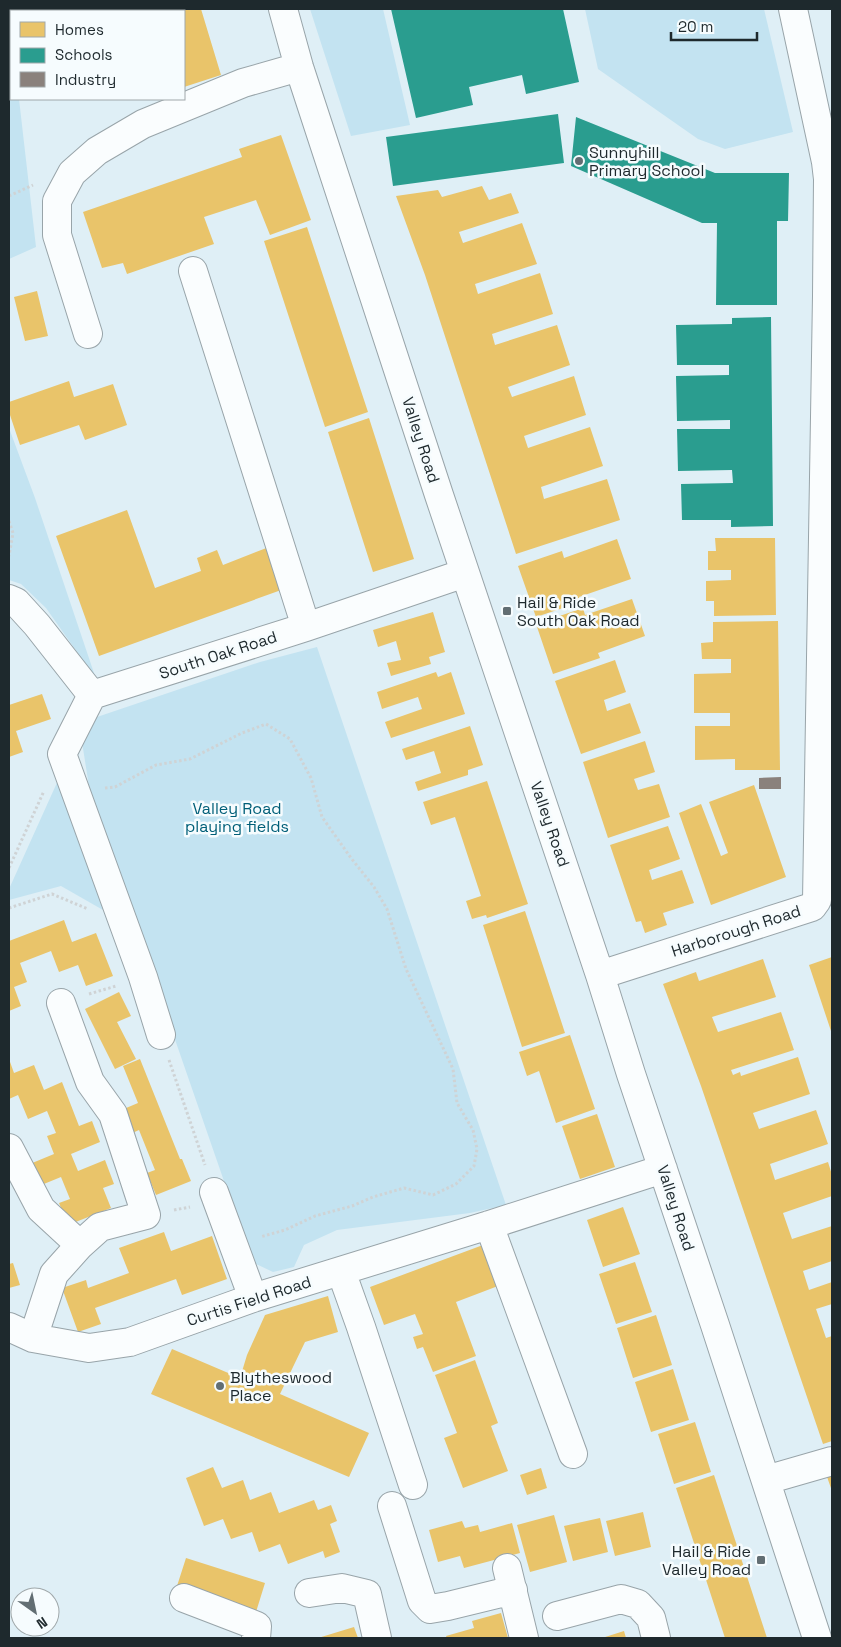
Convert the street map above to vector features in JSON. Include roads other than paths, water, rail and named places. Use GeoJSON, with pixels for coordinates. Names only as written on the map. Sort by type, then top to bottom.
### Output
{"type":"FeatureCollection","features":[{"type":"Feature","properties":{"kind":"street","name":"Valley Road"},"geometry":{"type":"LineString","coordinates":[[283,9],[299,67],[465,573],[600,975],[817,1638]]}},
{"type":"Feature","properties":{"kind":"street","name":"Harborough Road"},"geometry":{"type":"LineString","coordinates":[[600,975],[812,907],[817,900],[828,179],[794,9]]}},
{"type":"Feature","properties":{"kind":"street"},"geometry":{"type":"LineString","coordinates":[[88,334],[57,235],[57,200],[72,173],[97,151],[143,124],[243,83],[299,67]]}},
{"type":"Feature","properties":{"kind":"street"},"geometry":{"type":"LineString","coordinates":[[193,270],[306,627]]}},
{"type":"Feature","properties":{"kind":"street","name":"South Oak Road"},"geometry":{"type":"LineString","coordinates":[[92,695],[306,627],[465,573]]}},
{"type":"Feature","properties":{"kind":"street"},"geometry":{"type":"LineString","coordinates":[[9,599],[16,602],[37,625],[92,695],[62,754],[143,977],[161,1035]]}},
{"type":"Feature","properties":{"kind":"street"},"geometry":{"type":"LineString","coordinates":[[33,1338],[54,1274],[80,1245],[100,1228],[146,1216],[113,1114],[90,1082],[61,1003]]}},
{"type":"Feature","properties":{"kind":"street"},"geometry":{"type":"LineString","coordinates":[[9,1148],[41,1209],[80,1245]]}},
{"type":"Feature","properties":{"kind":"street","name":"Curtis Field Road"},"geometry":{"type":"LineString","coordinates":[[9,1327],[33,1338],[89,1348],[130,1342],[254,1298],[663,1169]]}},
{"type":"Feature","properties":{"kind":"street"},"geometry":{"type":"LineString","coordinates":[[216,1197],[254,1298]]}},
{"type":"Feature","properties":{"kind":"street"},"geometry":{"type":"LineString","coordinates":[[489,1225],[573,1454]]}},
{"type":"Feature","properties":{"kind":"street"},"geometry":{"type":"LineString","coordinates":[[341,1271],[413,1485]]}},
{"type":"Feature","properties":{"kind":"street"},"geometry":{"type":"LineString","coordinates":[[766,1480],[832,1461]]}},
{"type":"Feature","properties":{"kind":"street"},"geometry":{"type":"LineString","coordinates":[[392,1506],[422,1601],[430,1609],[448,1606],[510,1579],[524,1638]]}},
{"type":"Feature","properties":{"kind":"street"},"geometry":{"type":"LineString","coordinates":[[308,1593],[342,1588],[367,1594],[377,1638]]}},
{"type":"Feature","properties":{"kind":"street"},"geometry":{"type":"LineString","coordinates":[[184,1598],[257,1626],[256,1638]]}},
{"type":"Feature","properties":{"kind":"street"},"geometry":{"type":"LineString","coordinates":[[557,1616],[621,1599],[638,1604],[651,1618],[656,1638]]}},
{"type":"Feature","properties":{"kind":"place","name":"Sunnyhill Primary School"},"geometry":{"type":"Point","coordinates":[579,161]}},
{"type":"Feature","properties":{"kind":"place","name":"Hail & Ride South Oak Road"},"geometry":{"type":"Point","coordinates":[507,611]}},
{"type":"Feature","properties":{"kind":"place","name":"Blytheswood Place"},"geometry":{"type":"Point","coordinates":[220,1386]}},
{"type":"Feature","properties":{"kind":"place","name":"Hail & Ride Valley Road"},"geometry":{"type":"Point","coordinates":[761,1560]}},
{"type":"Feature","properties":{"kind":"park label","name":"Valley Road playing fields"},"geometry":{"type":"Point","coordinates":[237,817]}}]}
